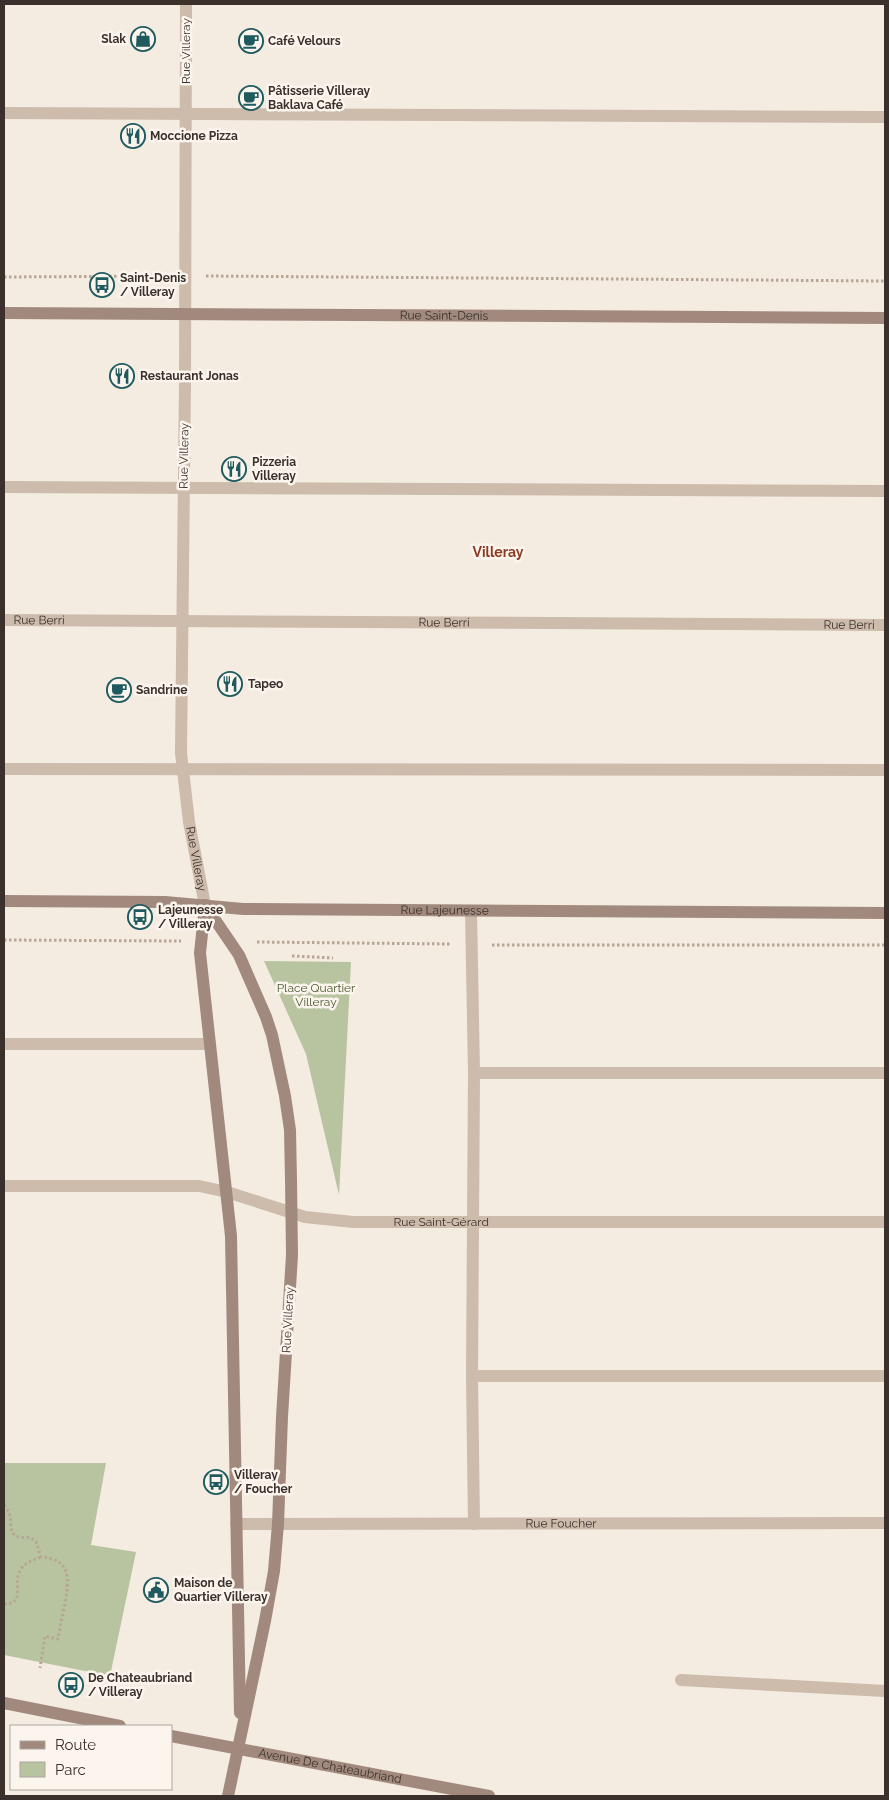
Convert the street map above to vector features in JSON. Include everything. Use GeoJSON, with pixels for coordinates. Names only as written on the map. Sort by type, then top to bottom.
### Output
{"type":"FeatureCollection","features":[{"type":"Feature","properties":{"kind":"street","name":"Rue Villeray"},"geometry":{"type":"LineString","coordinates":[[186,4],[182,770],[188,822],[205,906],[200,953],[232,1236],[240,1702],[238,1749]]}},
{"type":"Feature","properties":{"kind":"street"},"geometry":{"type":"LineString","coordinates":[[4,113],[885,116]]}},
{"type":"Feature","properties":{"kind":"street","name":"Rue Saint-Denis"},"geometry":{"type":"LineString","coordinates":[[4,313],[885,318]]}},
{"type":"Feature","properties":{"kind":"street"},"geometry":{"type":"LineString","coordinates":[[4,487],[885,491]]}},
{"type":"Feature","properties":{"kind":"street","name":"Rue Berri"},"geometry":{"type":"LineString","coordinates":[[4,620],[885,626]]}},
{"type":"Feature","properties":{"kind":"street"},"geometry":{"type":"LineString","coordinates":[[4,769],[885,770]]}},
{"type":"Feature","properties":{"kind":"street","name":"Rue Lajeunesse"},"geometry":{"type":"LineString","coordinates":[[4,901],[166,902],[243,908],[885,913]]}},
{"type":"Feature","properties":{"kind":"street","name":"Rue Villeray"},"geometry":{"type":"LineString","coordinates":[[205,906],[239,954],[266,1017],[282,1075],[290,1130],[292,1255],[274,1571],[228,1796]]}},
{"type":"Feature","properties":{"kind":"street"},"geometry":{"type":"LineString","coordinates":[[471,911],[474,1073],[472,1376],[474,1524]]}},
{"type":"Feature","properties":{"kind":"street"},"geometry":{"type":"LineString","coordinates":[[4,1044],[209,1044]]}},
{"type":"Feature","properties":{"kind":"street"},"geometry":{"type":"LineString","coordinates":[[474,1073],[885,1073]]}},
{"type":"Feature","properties":{"kind":"street","name":"Rue Saint-Gérard"},"geometry":{"type":"LineString","coordinates":[[4,1186],[199,1186],[227,1192],[304,1217],[344,1222],[885,1222]]}},
{"type":"Feature","properties":{"kind":"street"},"geometry":{"type":"LineString","coordinates":[[472,1376],[885,1376]]}},
{"type":"Feature","properties":{"kind":"street","name":"Rue Foucher"},"geometry":{"type":"LineString","coordinates":[[236,1524],[885,1523]]}},
{"type":"Feature","properties":{"kind":"street"},"geometry":{"type":"LineString","coordinates":[[681,1680],[885,1691]]}},
{"type":"Feature","properties":{"kind":"street"},"geometry":{"type":"LineString","coordinates":[[4,1703],[115,1725]]}},
{"type":"Feature","properties":{"kind":"street","name":"Avenue De Chateaubriand"},"geometry":{"type":"LineString","coordinates":[[172,1736],[490,1796]]}},
{"type":"Feature","properties":{"kind":"path"},"geometry":{"type":"LineString","coordinates":[[4,276],[162,276]]}},
{"type":"Feature","properties":{"kind":"path"},"geometry":{"type":"LineString","coordinates":[[215,276],[885,281]]}},
{"type":"Feature","properties":{"kind":"path"},"geometry":{"type":"LineString","coordinates":[[4,940],[163,940]]}},
{"type":"Feature","properties":{"kind":"path"},"geometry":{"type":"LineString","coordinates":[[257,942],[458,944]]}},
{"type":"Feature","properties":{"kind":"path"},"geometry":{"type":"LineString","coordinates":[[492,945],[885,945]]}},
{"type":"Feature","properties":{"kind":"path"},"geometry":{"type":"LineString","coordinates":[[292,956],[333,958]]}},
{"type":"Feature","properties":{"kind":"path"},"geometry":{"type":"LineString","coordinates":[[4,1505],[11,1518],[11,1530],[14,1535],[31,1538],[36,1542],[41,1557]]}},
{"type":"Feature","properties":{"kind":"path"},"geometry":{"type":"LineString","coordinates":[[4,1604],[14,1601],[17,1597],[19,1572],[28,1562],[41,1557],[50,1558],[59,1562],[66,1571],[69,1582],[58,1640],[45,1636],[40,1668]]}},
{"type":"Feature","properties":{"kind":"green space","name":"Place Quartier Villeray"},"geometry":{"type":"Polygon","coordinates":[[[264,961],[351,962],[339,1195],[306,1054],[264,961]]]}},
{"type":"Feature","properties":{"kind":"green space"},"geometry":{"type":"Polygon","coordinates":[[[4,1463],[106,1463],[91,1545],[136,1552],[110,1676],[4,1655],[4,1463]]]}},
{"type":"Feature","properties":{"kind":"place","name":"Slak"},"geometry":{"type":"Point","coordinates":[143,39]}},
{"type":"Feature","properties":{"kind":"place","name":"Café Velours"},"geometry":{"type":"Point","coordinates":[251,41]}},
{"type":"Feature","properties":{"kind":"place","name":"Pâtisserie Villeray Baklava Café"},"geometry":{"type":"Point","coordinates":[251,98]}},
{"type":"Feature","properties":{"kind":"place","name":"Moccione Pizza"},"geometry":{"type":"Point","coordinates":[133,136]}},
{"type":"Feature","properties":{"kind":"place","name":"Saint-Denis / Villeray"},"geometry":{"type":"Point","coordinates":[102,285]}},
{"type":"Feature","properties":{"kind":"place","name":"Restaurant Jonas"},"geometry":{"type":"Point","coordinates":[122,376]}},
{"type":"Feature","properties":{"kind":"place","name":"Pizzeria Villeray"},"geometry":{"type":"Point","coordinates":[234,469]}},
{"type":"Feature","properties":{"kind":"place","name":"Tapeo"},"geometry":{"type":"Point","coordinates":[230,684]}},
{"type":"Feature","properties":{"kind":"place","name":"Sandrine"},"geometry":{"type":"Point","coordinates":[119,690]}},
{"type":"Feature","properties":{"kind":"place","name":"Lajeunesse / Villeray"},"geometry":{"type":"Point","coordinates":[140,917]}},
{"type":"Feature","properties":{"kind":"place","name":"Villeray / Foucher"},"geometry":{"type":"Point","coordinates":[216,1482]}},
{"type":"Feature","properties":{"kind":"place","name":"Maison de Quartier Villeray"},"geometry":{"type":"Point","coordinates":[156,1590]}},
{"type":"Feature","properties":{"kind":"place","name":"De Chateaubriand / Villeray"},"geometry":{"type":"Point","coordinates":[71,1685]}},
{"type":"Feature","properties":{"kind":"district","name":"Villeray"},"geometry":{"type":"Point","coordinates":[498,552]}}]}
